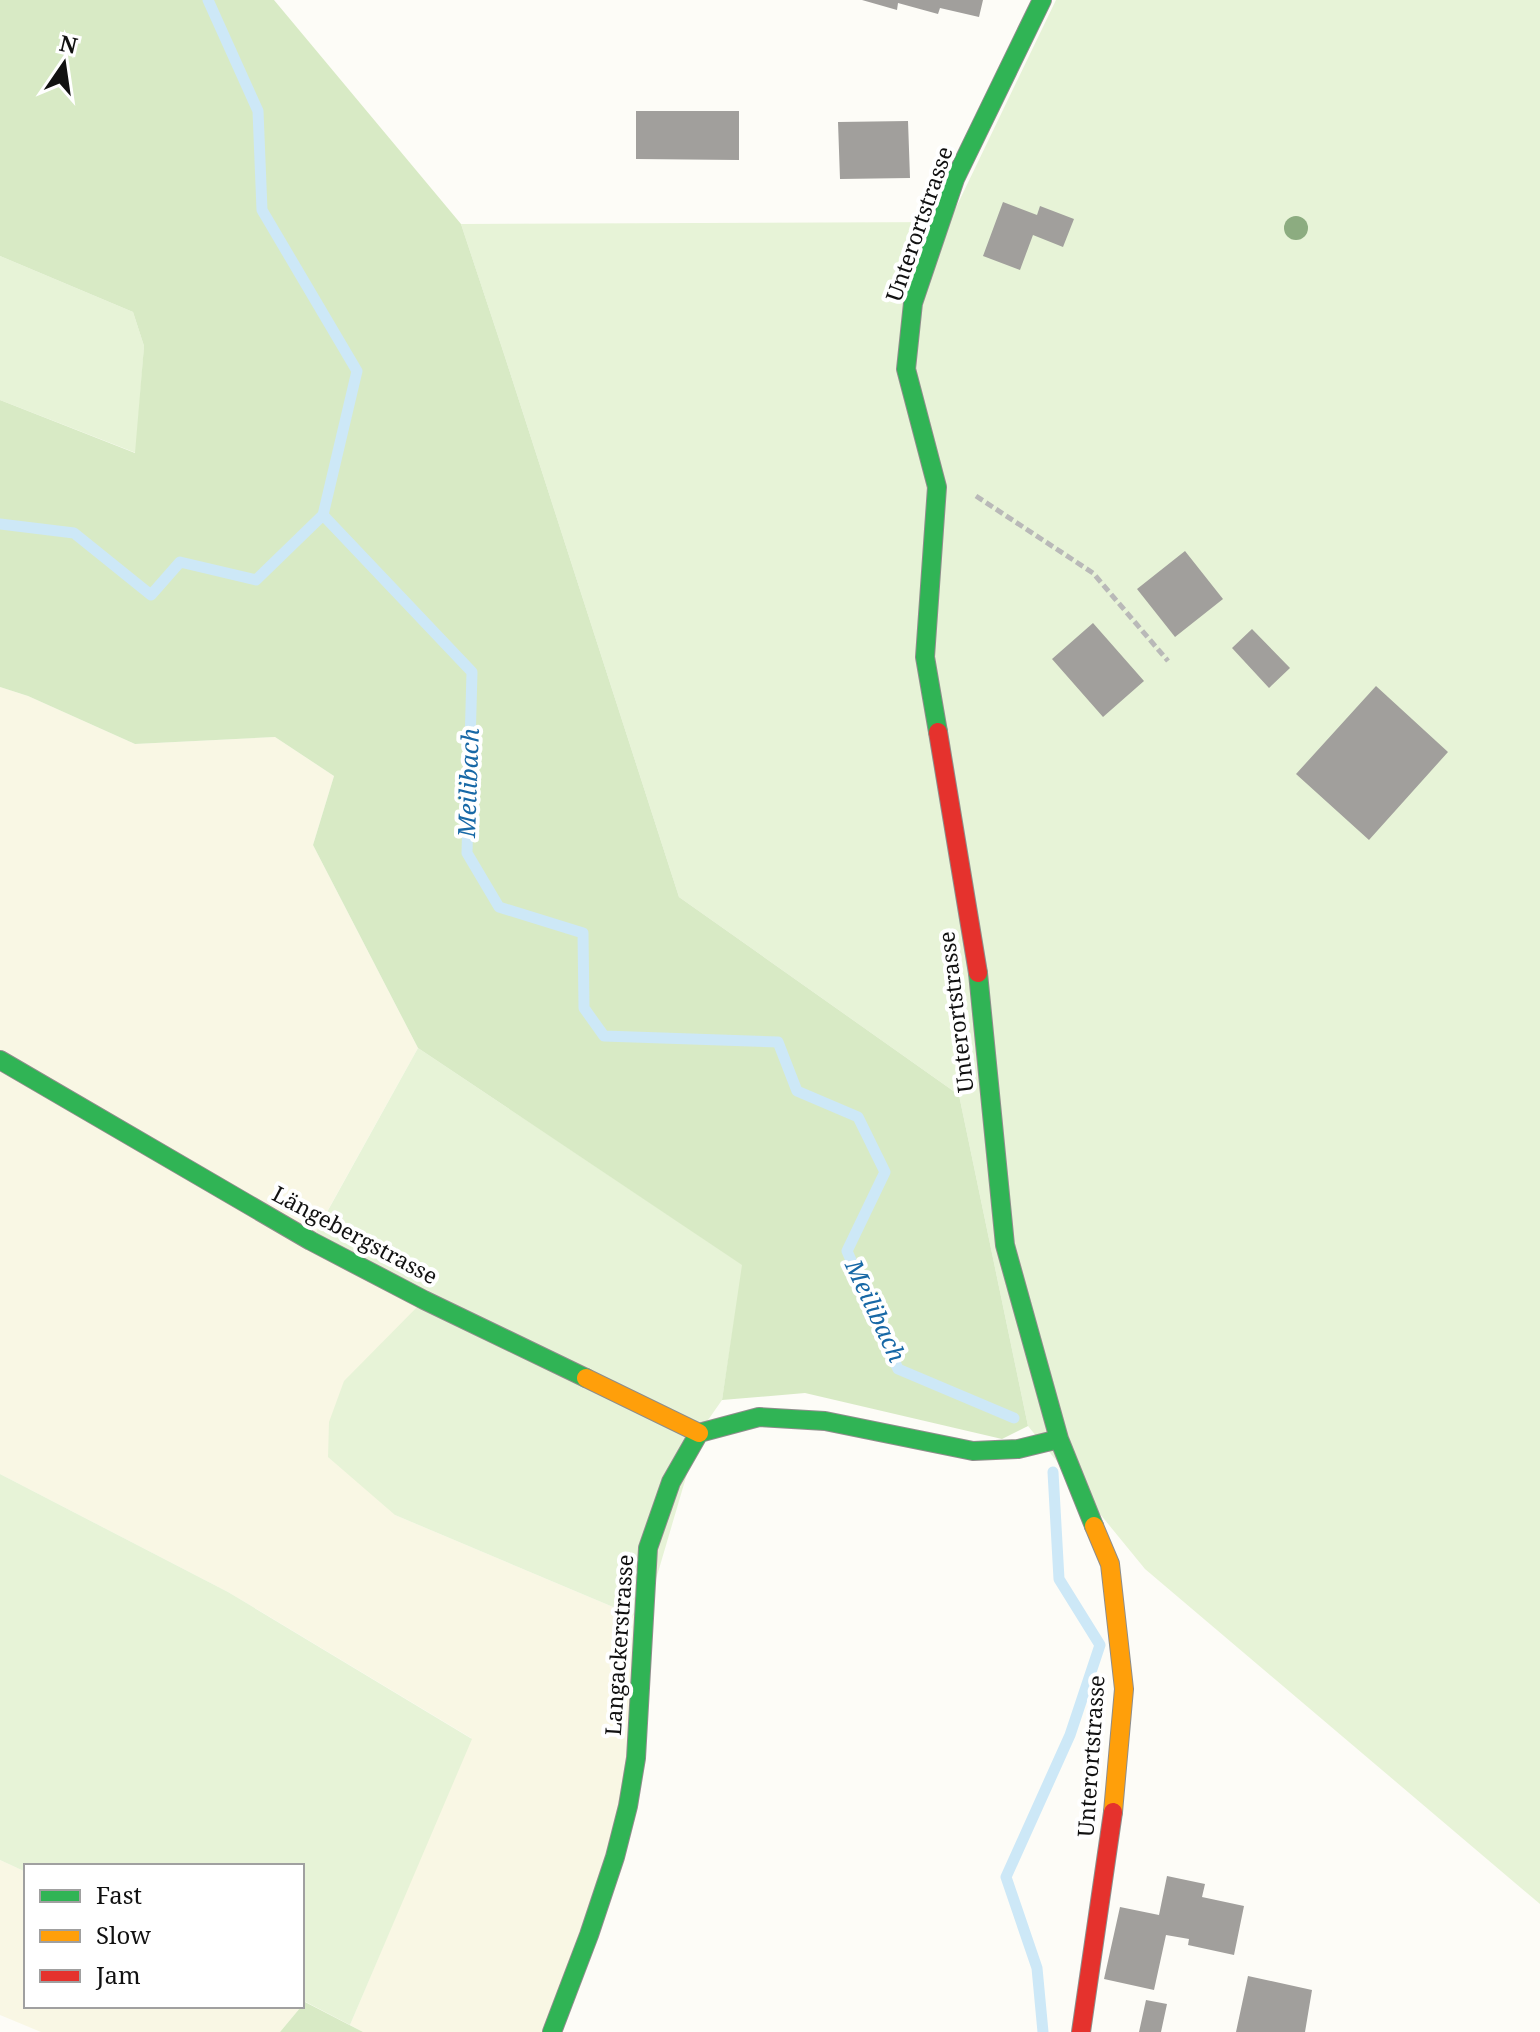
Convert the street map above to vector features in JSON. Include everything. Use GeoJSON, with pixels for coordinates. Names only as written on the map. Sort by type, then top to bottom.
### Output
{"type":"FeatureCollection","features":[{"type":"Feature","properties":{"kind":"street","name":"Unterortstrasse"},"geometry":{"type":"LineString","coordinates":[[1042,0],[955,179],[913,303],[906,369],[937,487],[925,657],[978,972],[1005,1245],[1059,1439],[1110,1564],[1124,1689],[1112,1827],[1081,2032]]}},
{"type":"Feature","properties":{"kind":"street","name":"Längebergstrasse"},"geometry":{"type":"LineString","coordinates":[[0,1060],[311,1241],[424,1300],[699,1433]]}},
{"type":"Feature","properties":{"kind":"street"},"geometry":{"type":"LineString","coordinates":[[699,1433],[759,1417],[825,1421],[973,1451],[1018,1449],[1059,1439]]}},
{"type":"Feature","properties":{"kind":"street","name":"Langackerstrasse"},"geometry":{"type":"LineString","coordinates":[[552,2032],[598,1909],[628,1806],[636,1758],[648,1548],[671,1482],[699,1433]]}},
{"type":"Feature","properties":{"kind":"path"},"geometry":{"type":"LineString","coordinates":[[937,487],[980,497],[1093,573],[1168,661]]}},
{"type":"Feature","properties":{"kind":"shaded area"},"geometry":{"type":"Polygon","coordinates":[[[0,687],[28,696],[135,744],[275,737],[334,776],[313,845],[418,1048],[313,1237],[424,1300],[395,1515],[644,1620],[636,1758],[552,2032],[363,2032],[350,2025],[471,1738],[228,1592],[0,1474],[0,687]]]}},
{"type":"Feature","properties":{"kind":"shaded area"},"geometry":{"type":"Polygon","coordinates":[[[0,1860],[24,1871],[24,2008],[300,2008],[280,2032],[41,2032],[0,2015],[0,1860]]]}},
{"type":"Feature","properties":{"kind":"green space"},"geometry":{"type":"Polygon","coordinates":[[[0,0],[274,0],[461,224],[679,897],[959,1095],[1028,1426],[1002,1439],[805,1393],[722,1400],[742,1265],[418,1048],[313,845],[334,776],[275,737],[135,744],[28,696],[0,687],[0,400],[135,453],[144,346],[133,312],[0,256],[0,0]]]}},
{"type":"Feature","properties":{"kind":"green space"},"geometry":{"type":"Polygon","coordinates":[[[1056,0],[1540,0],[1540,1904],[1145,1569],[1028,1426],[959,1095],[679,897],[461,224],[949,222],[1056,0]]]}},
{"type":"Feature","properties":{"kind":"green space"},"geometry":{"type":"Polygon","coordinates":[[[0,256],[133,312],[144,346],[136,453],[0,400],[0,256]]]}},
{"type":"Feature","properties":{"kind":"green space"},"geometry":{"type":"Polygon","coordinates":[[[418,1048],[743,1265],[722,1400],[699,1433],[644,1620],[395,1515],[328,1457],[329,1422],[344,1381],[424,1300],[311,1241],[418,1048]]]}},
{"type":"Feature","properties":{"kind":"green space"},"geometry":{"type":"Polygon","coordinates":[[[0,1474],[228,1592],[472,1739],[350,2025],[304,2001],[304,1864],[24,1864],[24,1871],[0,1860],[0,1474]]]}},
{"type":"Feature","properties":{"kind":"green space"},"geometry":{"type":"Polygon","coordinates":[[[304,2003],[363,2032],[280,2032],[300,2008],[304,2008],[304,2003]]]}},
{"type":"Feature","properties":{"kind":"building"},"geometry":{"type":"Polygon","coordinates":[[[862,0],[983,0],[979,17],[940,8],[938,14],[898,3],[897,10],[862,0]]]}},
{"type":"Feature","properties":{"kind":"building"},"geometry":{"type":"Polygon","coordinates":[[[636,111],[739,111],[739,160],[636,159],[636,111]]]}},
{"type":"Feature","properties":{"kind":"building"},"geometry":{"type":"Polygon","coordinates":[[[908,121],[910,178],[840,179],[838,122],[908,121]]]}},
{"type":"Feature","properties":{"kind":"building"},"geometry":{"type":"Polygon","coordinates":[[[1003,202],[1037,215],[1040,206],[1074,219],[1063,247],[1033,235],[1020,270],[983,256],[1003,202]]]}},
{"type":"Feature","properties":{"kind":"building"},"geometry":{"type":"Polygon","coordinates":[[[1185,551],[1223,599],[1175,637],[1137,589],[1185,551]]]}},
{"type":"Feature","properties":{"kind":"building"},"geometry":{"type":"Polygon","coordinates":[[[1093,623],[1144,681],[1103,717],[1052,659],[1093,623]]]}},
{"type":"Feature","properties":{"kind":"building"},"geometry":{"type":"Polygon","coordinates":[[[1252,629],[1290,668],[1269,688],[1232,648],[1252,629]]]}},
{"type":"Feature","properties":{"kind":"building"},"geometry":{"type":"Polygon","coordinates":[[[1376,686],[1448,752],[1369,840],[1296,774],[1376,686]]]}},
{"type":"Feature","properties":{"kind":"building"},"geometry":{"type":"Polygon","coordinates":[[[1167,1876],[1205,1884],[1202,1897],[1244,1906],[1234,1955],[1188,1945],[1189,1939],[1166,1935],[1154,1990],[1104,1979],[1120,1907],[1159,1915],[1167,1876]]]}},
{"type":"Feature","properties":{"kind":"building"},"geometry":{"type":"Polygon","coordinates":[[[1248,1976],[1312,1990],[1305,2032],[1236,2032],[1248,1976]]]}},
{"type":"Feature","properties":{"kind":"building"},"geometry":{"type":"Polygon","coordinates":[[[1146,2000],[1167,2004],[1161,2032],[1139,2032],[1146,2000]]]}},
{"type":"Feature","properties":{"kind":"waterway","name":"Meilibach"},"geometry":{"type":"LineString","coordinates":[[208,0],[258,111],[262,210],[357,371],[323,515],[472,672],[467,853],[499,907],[583,933],[584,1008],[604,1036],[778,1042],[797,1091],[858,1117],[885,1172],[847,1251],[898,1369],[1014,1418]]}},
{"type":"Feature","properties":{"kind":"waterway"},"geometry":{"type":"LineString","coordinates":[[0,524],[74,533],[151,595],[180,562],[256,580],[323,515]]}},
{"type":"Feature","properties":{"kind":"waterway","name":"Meilibach"},"geometry":{"type":"LineString","coordinates":[[1043,2032],[1037,1968],[1006,1877],[1070,1735],[1100,1645],[1059,1579],[1053,1472]]}},
{"type":"Feature","properties":{"kind":"traffic: fast"},"geometry":{"type":"LineString","coordinates":[[938,732],[925,657],[937,487],[906,369],[913,303],[955,179],[1042,0]]}},
{"type":"Feature","properties":{"kind":"traffic: fast"},"geometry":{"type":"LineString","coordinates":[[978,973],[1005,1245],[1059,1439],[1094,1526]]}},
{"type":"Feature","properties":{"kind":"traffic: fast"},"geometry":{"type":"LineString","coordinates":[[0,1060],[311,1241],[424,1300],[586,1378]]}},
{"type":"Feature","properties":{"kind":"traffic: fast"},"geometry":{"type":"LineString","coordinates":[[552,2032],[589,1935],[628,1806],[636,1758],[648,1548],[671,1482],[699,1433],[759,1417],[825,1421],[973,1451],[1018,1449],[1059,1439]]}},
{"type":"Feature","properties":{"kind":"traffic: slow"},"geometry":{"type":"LineString","coordinates":[[586,1378],[699,1433]]}},
{"type":"Feature","properties":{"kind":"traffic: slow"},"geometry":{"type":"LineString","coordinates":[[1094,1526],[1110,1564],[1124,1689],[1113,1812]]}},
{"type":"Feature","properties":{"kind":"traffic: jam"},"geometry":{"type":"LineString","coordinates":[[938,732],[978,973]]}},
{"type":"Feature","properties":{"kind":"traffic: jam"},"geometry":{"type":"LineString","coordinates":[[1081,2032],[1113,1812]]}}]}
